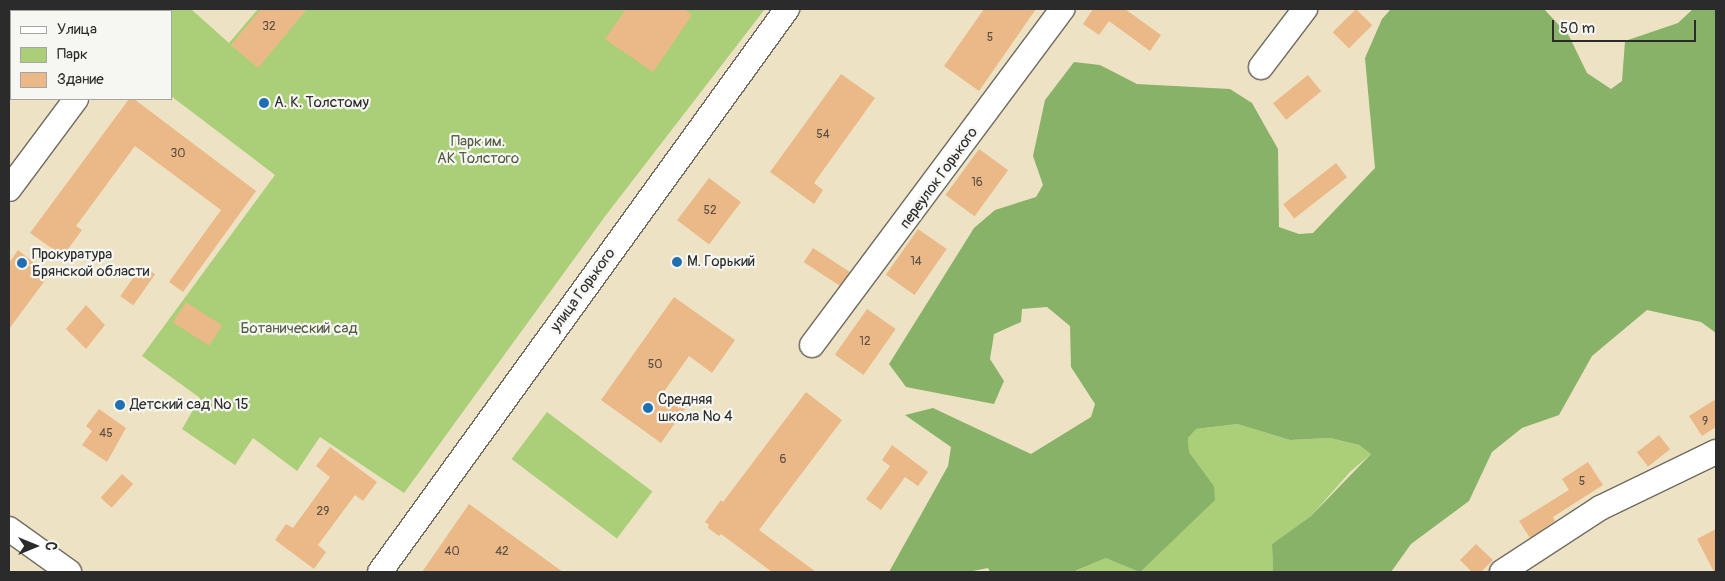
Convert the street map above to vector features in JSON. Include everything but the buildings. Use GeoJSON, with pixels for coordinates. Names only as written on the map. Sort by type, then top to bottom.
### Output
{"type":"FeatureCollection","features":[{"type":"Feature","properties":{"kind":"street","name":"улица Горького"},"geometry":{"type":"LineString","coordinates":[[380,572],[787,9]]}},
{"type":"Feature","properties":{"kind":"street","name":"переулок Горького"},"geometry":{"type":"LineString","coordinates":[[812,345],[1062,9]]}},
{"type":"Feature","properties":{"kind":"street"},"geometry":{"type":"LineString","coordinates":[[1261,67],[1305,9]]}},
{"type":"Feature","properties":{"kind":"street"},"geometry":{"type":"LineString","coordinates":[[9,189],[75,100]]}},
{"type":"Feature","properties":{"kind":"street"},"geometry":{"type":"LineString","coordinates":[[1502,572],[1600,508],[1716,452]]}},
{"type":"Feature","properties":{"kind":"street"},"geometry":{"type":"LineString","coordinates":[[9,529],[69,572]]}},
{"type":"Feature","properties":{"kind":"green space","name":"Парк им. АК Толстого"},"geometry":{"type":"Polygon","coordinates":[[[191,9],[229,43],[258,9],[765,9],[606,215],[404,493],[320,437],[297,471],[253,438],[235,465],[182,429],[200,398],[142,356],[275,175],[172,97],[172,10],[149,10],[191,9]]]}},
{"type":"Feature","properties":{"kind":"green space"},"geometry":{"type":"Polygon","coordinates":[[[1391,9],[1544,9],[1569,36],[1587,73],[1611,89],[1622,81],[1625,41],[1678,23],[1693,9],[1716,9],[1716,333],[1701,322],[1647,310],[1592,356],[1559,415],[1522,428],[1492,452],[1469,501],[1411,544],[1391,572],[1273,572],[1272,544],[1311,516],[1371,454],[1359,445],[1330,438],[1290,440],[1237,424],[1196,429],[1188,438],[1189,452],[1214,486],[1215,500],[1140,572],[1106,558],[1073,572],[990,572],[988,568],[968,572],[889,572],[948,466],[951,447],[905,415],[933,408],[1031,454],[1091,417],[1095,404],[1071,367],[1070,326],[1047,307],[1022,309],[1021,322],[994,334],[990,359],[1004,381],[994,404],[906,387],[889,364],[974,228],[995,210],[1036,197],[1043,185],[1033,156],[1045,100],[1074,62],[1100,65],[1137,84],[1230,89],[1252,103],[1278,149],[1279,227],[1299,234],[1313,233],[1375,168],[1365,58],[1382,19],[1391,9]]]}},
{"type":"Feature","properties":{"kind":"green space"},"geometry":{"type":"Polygon","coordinates":[[[547,412],[652,491],[617,539],[511,459],[547,412]]]}},
{"type":"Feature","properties":{"kind":"green space"},"geometry":{"type":"Polygon","coordinates":[[[1237,424],[1290,440],[1330,438],[1359,445],[1371,454],[1350,472],[1311,516],[1272,544],[1273,572],[1074,572],[1106,558],[1214,486],[1189,452],[1188,438],[1196,429],[1237,424]]]}},
{"type":"Feature","properties":{"kind":"place","name":"А. К. Толстому"},"geometry":{"type":"Point","coordinates":[264,103]}},
{"type":"Feature","properties":{"kind":"place","name":"М. Горький"},"geometry":{"type":"Point","coordinates":[677,262]}},
{"type":"Feature","properties":{"kind":"place","name":"Прокуратура Брянской области"},"geometry":{"type":"Point","coordinates":[22,263]}},
{"type":"Feature","properties":{"kind":"place","name":"Детский сад № 15"},"geometry":{"type":"Point","coordinates":[120,405]}},
{"type":"Feature","properties":{"kind":"place","name":"Средняя школа № 4"},"geometry":{"type":"Point","coordinates":[648,408]}},
{"type":"Feature","properties":{"kind":"park label","name":"Ботанический сад"},"geometry":{"type":"Point","coordinates":[299,329]}}]}
